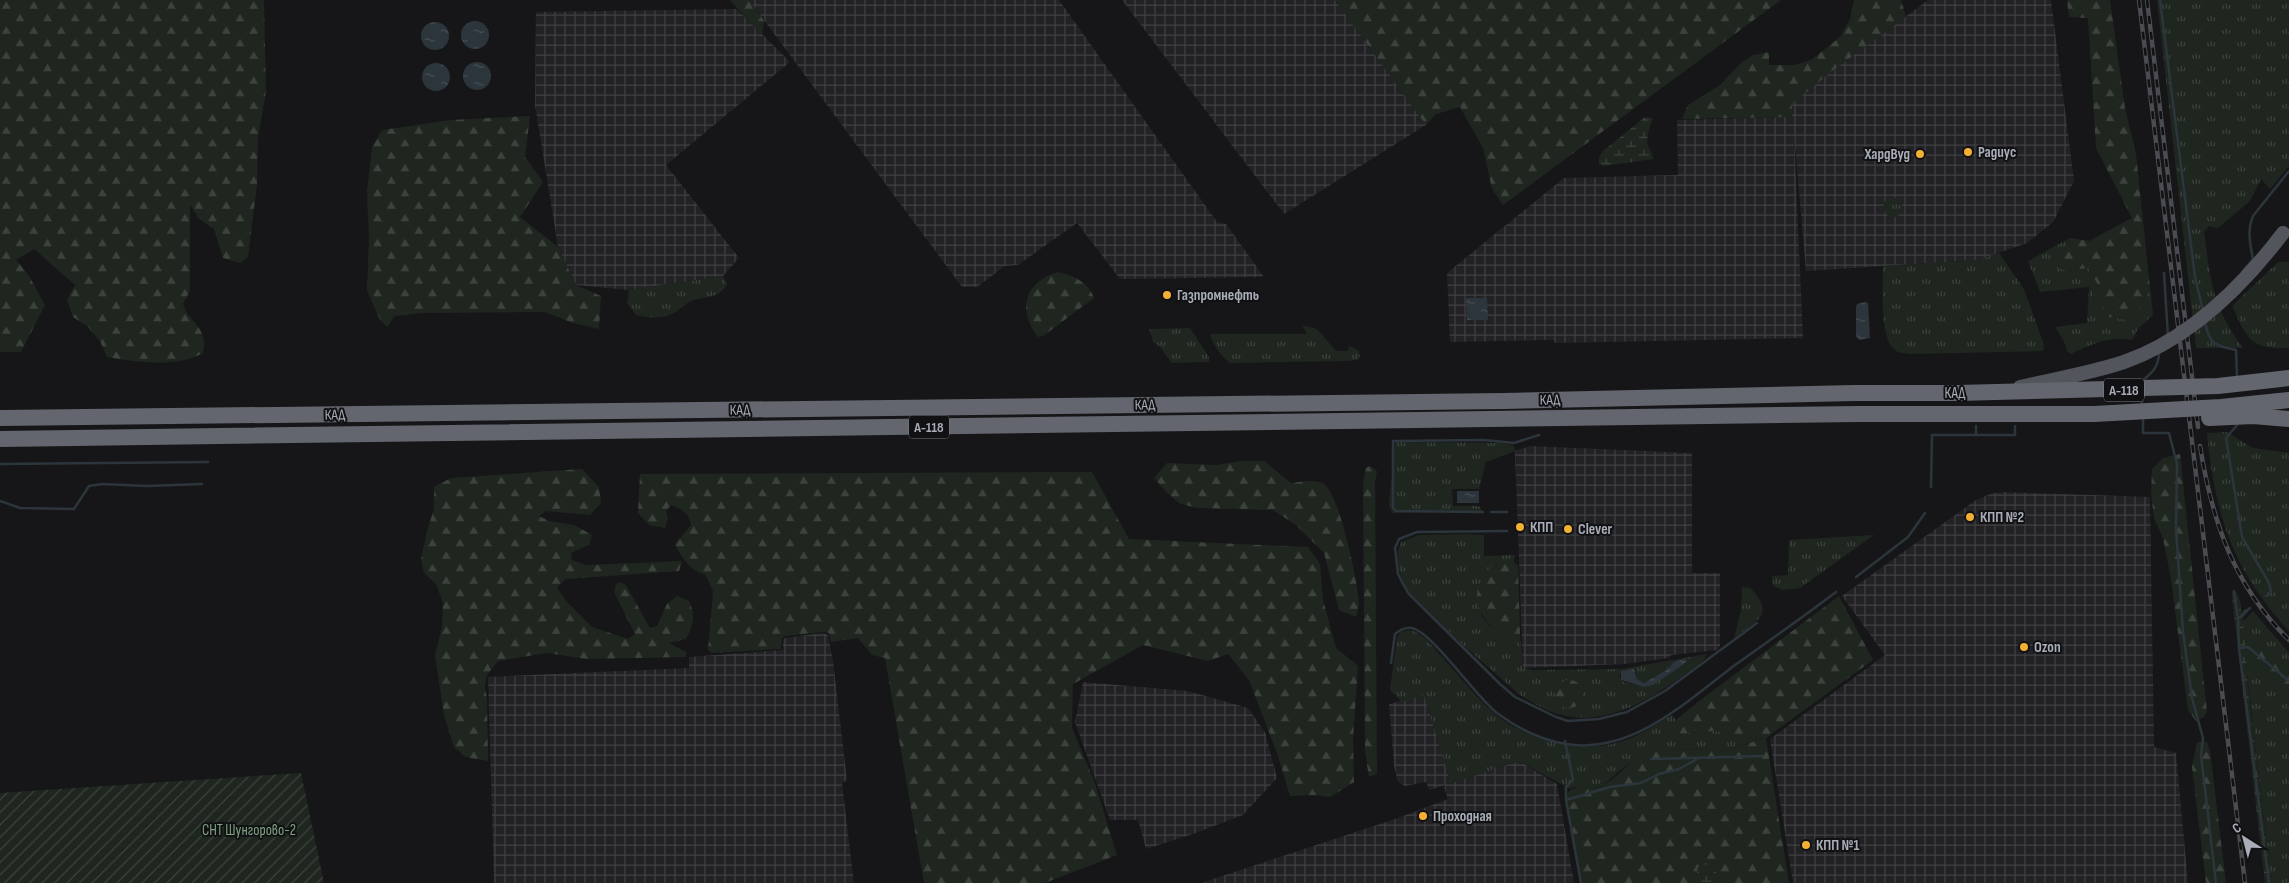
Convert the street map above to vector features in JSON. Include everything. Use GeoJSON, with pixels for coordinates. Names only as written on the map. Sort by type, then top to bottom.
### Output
{"type":"FeatureCollection","features":[{"type":"Feature","properties":{"kind":"highway","name":"КАД"},"geometry":{"type":"LineString","coordinates":[[0,418],[1504,401],[1855,392],[1958,393],[2119,390],[2218,386],[2289,378]]}},
{"type":"Feature","properties":{"kind":"highway","name":"КАД"},"geometry":{"type":"LineString","coordinates":[[0,439],[1859,414],[2094,414],[2221,407],[2289,400]]}},
{"type":"Feature","properties":{"kind":"highway"},"geometry":{"type":"LineString","coordinates":[[2094,414],[2178,420],[2253,416],[2289,419]]}},
{"type":"Feature","properties":{"kind":"main road"},"geometry":{"type":"LineString","coordinates":[[2018,387],[2101,369],[2126,361],[2181,333],[2206,315],[2250,274],[2283,233]]}},
{"type":"Feature","properties":{"kind":"shaded area"},"geometry":{"type":"Polygon","coordinates":[[[749,0],[1059,0],[1217,222],[1226,224],[1264,277],[1120,279],[1077,223],[1018,265],[1005,266],[977,287],[962,287],[749,0]]]}},
{"type":"Feature","properties":{"kind":"shaded area"},"geometry":{"type":"Polygon","coordinates":[[[1122,0],[1335,0],[1426,125],[1284,214],[1122,0]]]}},
{"type":"Feature","properties":{"kind":"shaded area"},"geometry":{"type":"Polygon","coordinates":[[[1928,0],[2051,0],[2074,181],[2053,222],[2027,243],[1978,260],[1806,271],[1794,135],[1803,338],[1555,343],[1553,340],[1450,342],[1447,273],[1564,178],[1678,175],[1677,120],[1792,117],[1791,104],[1928,0]]]}},
{"type":"Feature","properties":{"kind":"shaded area"},"geometry":{"type":"Polygon","coordinates":[[[737,9],[790,62],[666,165],[739,258],[723,276],[629,290],[576,285],[558,247],[535,105],[536,12],[737,9]]]}},
{"type":"Feature","properties":{"kind":"shaded area"},"geometry":{"type":"Polygon","coordinates":[[[1530,446],[1692,453],[1692,573],[1720,573],[1720,646],[1718,650],[1671,655],[1669,658],[1624,664],[1523,668],[1515,451],[1530,446]]]}},
{"type":"Feature","properties":{"kind":"shaded area"},"geometry":{"type":"Polygon","coordinates":[[[1993,493],[2150,497],[2154,747],[2176,753],[2188,883],[1793,883],[1770,739],[1885,655],[1842,596],[1976,500],[1993,493]]]}},
{"type":"Feature","properties":{"kind":"shaded area"},"geometry":{"type":"Polygon","coordinates":[[[823,633],[828,635],[833,661],[847,780],[842,783],[854,883],[494,883],[488,677],[689,668],[689,657],[783,650],[783,640],[785,638],[823,633]]]}},
{"type":"Feature","properties":{"kind":"shaded area"},"geometry":{"type":"Polygon","coordinates":[[[1083,682],[1188,691],[1248,708],[1265,732],[1277,778],[1243,815],[1146,849],[1138,820],[1110,820],[1075,722],[1083,682]]]}},
{"type":"Feature","properties":{"kind":"shaded area"},"geometry":{"type":"Polygon","coordinates":[[[1424,695],[1451,783],[1519,761],[1557,784],[1574,883],[1201,883],[1398,818],[1448,799],[1444,787],[1446,785],[1429,790],[1426,782],[1405,786],[1398,782],[1394,766],[1389,704],[1424,695]]]}},
{"type":"Feature","properties":{"kind":"green space"},"geometry":{"type":"Polygon","coordinates":[[[0,0],[264,0],[266,91],[258,137],[257,184],[248,257],[240,263],[223,258],[214,229],[199,219],[190,205],[190,291],[183,304],[201,331],[204,344],[203,353],[181,361],[169,362],[143,362],[107,357],[100,341],[87,326],[73,317],[67,300],[75,285],[34,249],[16,260],[28,274],[45,305],[21,352],[0,352],[0,0]]]}},
{"type":"Feature","properties":{"kind":"green space"},"geometry":{"type":"Polygon","coordinates":[[[730,0],[749,0],[764,21],[762,35],[730,0]]]}},
{"type":"Feature","properties":{"kind":"green space"},"geometry":{"type":"Polygon","coordinates":[[[1335,0],[1781,0],[1503,205],[1492,189],[1483,148],[1460,107],[1436,114],[1426,125],[1335,0]]]}},
{"type":"Feature","properties":{"kind":"green space"},"geometry":{"type":"Polygon","coordinates":[[[1854,0],[1901,0],[1906,17],[1832,71],[1792,104],[1792,117],[1682,119],[1688,105],[1720,85],[1741,63],[1753,55],[1769,52],[1769,65],[1795,65],[1811,60],[1840,37],[1850,19],[1854,0]]]}},
{"type":"Feature","properties":{"kind":"green space"},"geometry":{"type":"Polygon","coordinates":[[[2067,0],[2110,0],[2125,108],[2136,154],[2150,288],[2138,310],[2126,320],[2109,317],[2102,305],[2093,298],[2097,283],[2088,268],[2066,271],[2056,266],[2070,238],[2089,241],[2132,218],[2096,148],[2088,18],[2069,17],[2067,0]]]}},
{"type":"Feature","properties":{"kind":"green space"},"geometry":{"type":"Polygon","coordinates":[[[2157,0],[2289,0],[2289,166],[2270,189],[2261,179],[2250,201],[2218,228],[2209,226],[2204,232],[2214,293],[2225,319],[2243,348],[2196,348],[2157,0]]]}},
{"type":"Feature","properties":{"kind":"green space"},"geometry":{"type":"Polygon","coordinates":[[[530,116],[525,157],[543,182],[520,217],[558,247],[576,285],[601,296],[599,329],[573,323],[545,312],[423,313],[395,316],[387,327],[379,318],[367,290],[369,239],[367,192],[372,147],[382,130],[451,120],[530,116]]]}},
{"type":"Feature","properties":{"kind":"green space"},"geometry":{"type":"Polygon","coordinates":[[[1645,117],[1653,118],[1647,143],[1654,159],[1603,166],[1599,164],[1599,157],[1603,151],[1645,117]]]}},
{"type":"Feature","properties":{"kind":"green space"},"geometry":{"type":"Polygon","coordinates":[[[1890,198],[1897,198],[1902,204],[1901,213],[1896,217],[1888,216],[1883,210],[1884,202],[1890,198]]]}},
{"type":"Feature","properties":{"kind":"green space"},"geometry":{"type":"Polygon","coordinates":[[[2070,238],[2056,266],[2066,271],[2088,268],[2097,283],[2093,298],[2102,305],[2109,317],[2138,310],[2150,288],[2153,314],[2138,329],[2131,340],[2108,340],[2093,344],[2071,354],[2067,351],[2065,343],[2055,327],[2087,323],[2089,287],[2040,292],[2028,261],[2070,238]]]}},
{"type":"Feature","properties":{"kind":"green space"},"geometry":{"type":"Polygon","coordinates":[[[1999,253],[2024,289],[2044,345],[2043,351],[1910,354],[1895,350],[1886,335],[1884,323],[1883,266],[1978,260],[1999,253]]]}},
{"type":"Feature","properties":{"kind":"green space"},"geometry":{"type":"Polygon","coordinates":[[[2278,262],[2289,262],[2289,348],[2266,347],[2252,340],[2242,327],[2232,306],[2278,262]]]}},
{"type":"Feature","properties":{"kind":"green space"},"geometry":{"type":"Polygon","coordinates":[[[1058,272],[1080,281],[1088,288],[1094,298],[1043,336],[1038,337],[1027,317],[1027,298],[1031,290],[1038,283],[1058,272]]]}},
{"type":"Feature","properties":{"kind":"green space"},"geometry":{"type":"Polygon","coordinates":[[[723,276],[727,284],[721,292],[713,296],[691,301],[674,313],[665,316],[636,315],[627,303],[629,290],[723,276]]]}},
{"type":"Feature","properties":{"kind":"green space"},"geometry":{"type":"Polygon","coordinates":[[[1302,325],[1317,329],[1336,351],[1347,351],[1350,346],[1359,351],[1360,356],[1357,360],[1345,361],[1230,363],[1218,350],[1210,334],[1307,334],[1302,325]]]}},
{"type":"Feature","properties":{"kind":"green space"},"geometry":{"type":"Polygon","coordinates":[[[1190,328],[1209,357],[1209,362],[1172,363],[1159,346],[1153,342],[1149,329],[1190,328]]]}},
{"type":"Feature","properties":{"kind":"green space"},"geometry":{"type":"Polygon","coordinates":[[[2227,432],[2253,448],[2289,453],[2289,631],[2253,586],[2240,563],[2221,515],[2210,462],[2207,433],[2227,432]]]}},
{"type":"Feature","properties":{"kind":"green space"},"geometry":{"type":"Polygon","coordinates":[[[1395,442],[1500,443],[1513,445],[1515,451],[1486,462],[1479,489],[1452,489],[1453,506],[1479,506],[1482,511],[1392,513],[1389,503],[1395,442]]]}},
{"type":"Feature","properties":{"kind":"green space"},"geometry":{"type":"Polygon","coordinates":[[[2180,454],[2207,712],[2204,717],[2196,721],[2188,710],[2171,579],[2163,538],[2154,518],[2151,494],[2152,469],[2163,458],[2180,454]]]}},
{"type":"Feature","properties":{"kind":"green space"},"geometry":{"type":"Polygon","coordinates":[[[1241,461],[1264,461],[1291,483],[1308,481],[1325,485],[1336,505],[1352,561],[1359,605],[1356,617],[1339,610],[1324,553],[1296,525],[1273,510],[1196,508],[1179,503],[1154,478],[1167,463],[1216,465],[1241,461]]]}},
{"type":"Feature","properties":{"kind":"green space"},"geometry":{"type":"Polygon","coordinates":[[[1370,466],[1377,471],[1375,482],[1377,774],[1369,777],[1365,752],[1363,483],[1366,468],[1370,466]]]}},
{"type":"Feature","properties":{"kind":"green space"},"geometry":{"type":"Polygon","coordinates":[[[582,469],[599,487],[601,503],[590,515],[546,511],[539,516],[549,521],[574,525],[592,535],[589,545],[571,553],[572,560],[586,565],[682,561],[679,571],[566,579],[557,587],[566,601],[592,627],[628,639],[635,634],[614,592],[616,584],[620,582],[626,585],[650,628],[657,626],[667,604],[677,596],[689,601],[693,616],[692,625],[686,639],[669,643],[686,652],[686,657],[587,659],[547,653],[498,661],[487,675],[485,686],[488,761],[465,757],[454,747],[444,715],[435,655],[442,627],[443,603],[436,584],[424,573],[421,559],[434,509],[434,487],[451,478],[582,469]]]}},
{"type":"Feature","properties":{"kind":"green space"},"geometry":{"type":"Polygon","coordinates":[[[1092,472],[1129,539],[1308,547],[1320,564],[1323,600],[1336,648],[1358,666],[1353,740],[1354,782],[1330,797],[1314,795],[1290,796],[1277,753],[1249,680],[1228,654],[1208,661],[1143,645],[1073,684],[1072,728],[1095,783],[1117,855],[1045,883],[924,883],[885,658],[872,655],[858,638],[831,642],[829,633],[824,632],[785,636],[782,638],[781,649],[712,653],[708,650],[713,591],[705,574],[690,567],[675,544],[691,525],[689,517],[682,510],[671,505],[666,511],[668,518],[665,528],[649,525],[638,513],[640,474],[1092,472]]]}},
{"type":"Feature","properties":{"kind":"green space"},"geometry":{"type":"Polygon","coordinates":[[[1419,535],[1484,535],[1484,556],[1515,555],[1514,563],[1495,565],[1481,615],[1490,626],[1511,640],[1520,635],[1523,668],[1533,670],[1621,669],[1707,654],[1704,660],[1673,683],[1638,704],[1601,716],[1581,718],[1551,712],[1520,695],[1463,645],[1410,593],[1401,578],[1397,554],[1401,542],[1419,535]],[[1687,660],[1674,662],[1668,669],[1644,683],[1637,679],[1636,672],[1621,671],[1620,677],[1623,682],[1644,687],[1653,685],[1687,660]]]}},
{"type":"Feature","properties":{"kind":"green space"},"geometry":{"type":"Polygon","coordinates":[[[1874,535],[1800,588],[1783,590],[1773,586],[1772,576],[1788,575],[1789,540],[1874,535]]]}},
{"type":"Feature","properties":{"kind":"green space"},"geometry":{"type":"Polygon","coordinates":[[[1514,563],[1518,565],[1520,635],[1512,640],[1503,636],[1488,623],[1479,607],[1477,598],[1478,588],[1489,569],[1497,564],[1514,563]]]}},
{"type":"Feature","properties":{"kind":"green space"},"geometry":{"type":"Polygon","coordinates":[[[1742,587],[1750,588],[1758,597],[1763,611],[1756,622],[1734,638],[1741,610],[1742,587]]]}},
{"type":"Feature","properties":{"kind":"green space"},"geometry":{"type":"Polygon","coordinates":[[[2236,591],[2241,604],[2241,612],[2246,609],[2248,611],[2243,619],[2248,686],[2271,883],[2265,883],[2232,597],[2232,592],[2236,591]]]}},
{"type":"Feature","properties":{"kind":"green space"},"geometry":{"type":"Polygon","coordinates":[[[1839,596],[1873,660],[1766,738],[1789,883],[1722,883],[1715,871],[1695,880],[1695,883],[1580,883],[1565,798],[1568,792],[1576,788],[1591,789],[1603,785],[1613,779],[1638,752],[1665,749],[1729,750],[1764,738],[1715,731],[1676,734],[1672,727],[1676,720],[1698,702],[1839,596]]]}},
{"type":"Feature","properties":{"kind":"green space"},"geometry":{"type":"Polygon","coordinates":[[[2253,611],[2289,653],[2289,669],[2263,648],[2257,671],[2289,686],[2289,883],[2271,883],[2244,646],[2244,621],[2253,611]]]}},
{"type":"Feature","properties":{"kind":"green space"},"geometry":{"type":"Polygon","coordinates":[[[1408,630],[1418,633],[1427,641],[1495,714],[1525,733],[1542,739],[1559,744],[1577,746],[1612,744],[1635,737],[1672,715],[1676,720],[1672,727],[1676,734],[1715,731],[1766,737],[1729,750],[1665,749],[1630,762],[1603,785],[1588,790],[1574,787],[1570,789],[1519,761],[1451,783],[1424,695],[1402,702],[1390,690],[1397,637],[1401,632],[1408,630]]]}},
{"type":"Feature","properties":{"kind":"green space"},"geometry":{"type":"Polygon","coordinates":[[[2263,648],[2289,669],[2289,686],[2257,671],[2251,655],[2258,649],[2263,648]]]}},
{"type":"Feature","properties":{"kind":"green space"},"geometry":{"type":"Polygon","coordinates":[[[1569,680],[1579,684],[1583,694],[1579,704],[1569,708],[1559,704],[1555,694],[1559,684],[1569,680]]]}},
{"type":"Feature","properties":{"kind":"green space"},"geometry":{"type":"Polygon","coordinates":[[[2197,742],[2207,742],[2210,751],[2226,883],[2206,883],[2192,767],[2197,742]]]}},
{"type":"Feature","properties":{"kind":"green space","name":"СНТ Шунгорово-2"},"geometry":{"type":"Polygon","coordinates":[[[301,773],[324,883],[0,883],[0,793],[301,773]]]}},
{"type":"Feature","properties":{"kind":"green space"},"geometry":{"type":"Polygon","coordinates":[[[1706,863],[1715,871],[1722,883],[1695,883],[1698,867],[1706,863]]]}},
{"type":"Feature","properties":{"kind":"water"},"geometry":{"type":"Polygon","coordinates":[[[475,21],[485,25],[489,35],[485,45],[475,49],[465,45],[461,35],[465,25],[475,21]]]}},
{"type":"Feature","properties":{"kind":"water"},"geometry":{"type":"Polygon","coordinates":[[[435,22],[445,26],[449,36],[445,46],[435,50],[425,46],[421,36],[425,26],[435,22]]]}},
{"type":"Feature","properties":{"kind":"water"},"geometry":{"type":"Polygon","coordinates":[[[477,62],[487,66],[491,76],[487,86],[477,90],[467,86],[463,76],[467,66],[477,62]]]}},
{"type":"Feature","properties":{"kind":"water"},"geometry":{"type":"Polygon","coordinates":[[[436,63],[446,67],[450,77],[446,87],[436,91],[426,87],[422,77],[426,67],[436,63]]]}},
{"type":"Feature","properties":{"kind":"water"},"geometry":{"type":"Polygon","coordinates":[[[1466,298],[1487,298],[1488,320],[1467,320],[1466,298]]]}},
{"type":"Feature","properties":{"kind":"water"},"geometry":{"type":"Polygon","coordinates":[[[1868,303],[1870,338],[1859,340],[1856,336],[1856,307],[1857,304],[1868,303]]]}},
{"type":"Feature","properties":{"kind":"water"},"geometry":{"type":"Polygon","coordinates":[[[1457,491],[1479,491],[1479,503],[1457,503],[1457,491]]]}},
{"type":"Feature","properties":{"kind":"water"},"geometry":{"type":"Polygon","coordinates":[[[1687,660],[1684,664],[1653,685],[1644,687],[1621,680],[1621,671],[1634,669],[1637,679],[1644,683],[1668,669],[1674,662],[1687,660]]]}},
{"type":"Feature","properties":{"kind":"waterway"},"geometry":{"type":"LineString","coordinates":[[2160,0],[2195,277],[2203,311]]}},
{"type":"Feature","properties":{"kind":"waterway"},"geometry":{"type":"LineString","coordinates":[[2242,272],[2253,259],[2250,242],[2253,216],[2289,171]]}},
{"type":"Feature","properties":{"kind":"waterway"},"geometry":{"type":"LineString","coordinates":[[2164,273],[2168,337]]}},
{"type":"Feature","properties":{"kind":"waterway"},"geometry":{"type":"LineString","coordinates":[[2205,322],[2214,343],[2236,350],[2237,377]]}},
{"type":"Feature","properties":{"kind":"waterway"},"geometry":{"type":"LineString","coordinates":[[2141,382],[2154,369],[2158,362],[2159,352]]}},
{"type":"Feature","properties":{"kind":"waterway"},"geometry":{"type":"LineString","coordinates":[[2142,395],[2142,407]]}},
{"type":"Feature","properties":{"kind":"waterway"},"geometry":{"type":"LineString","coordinates":[[2143,417],[2143,433],[2169,433],[2177,464],[2176,529],[2183,632],[2192,698],[2203,738],[2201,755],[2216,883]]}},
{"type":"Feature","properties":{"kind":"waterway"},"geometry":{"type":"LineString","coordinates":[[2238,424],[2226,438],[2242,537],[2269,583],[2271,592],[2266,596]]}},
{"type":"Feature","properties":{"kind":"waterway"},"geometry":{"type":"LineString","coordinates":[[1976,426],[1976,435]]}},
{"type":"Feature","properties":{"kind":"waterway"},"geometry":{"type":"LineString","coordinates":[[1931,487],[1932,435],[2015,435],[2015,426]]}},
{"type":"Feature","properties":{"kind":"waterway"},"geometry":{"type":"LineString","coordinates":[[1483,512],[1396,511],[1393,508],[1393,441],[1484,440],[1514,443],[1539,435]]}},
{"type":"Feature","properties":{"kind":"waterway"},"geometry":{"type":"LineString","coordinates":[[0,464],[208,462]]}},
{"type":"Feature","properties":{"kind":"waterway"},"geometry":{"type":"LineString","coordinates":[[0,501],[20,508],[74,509],[89,486],[102,484],[147,486],[202,484]]}},
{"type":"Feature","properties":{"kind":"waterway"},"geometry":{"type":"LineString","coordinates":[[1491,512],[1507,512]]}},
{"type":"Feature","properties":{"kind":"waterway"},"geometry":{"type":"LineString","coordinates":[[1856,577],[1908,537],[1925,513]]}},
{"type":"Feature","properties":{"kind":"waterway"},"geometry":{"type":"LineString","coordinates":[[1507,531],[1417,532],[1399,539],[1395,548],[1398,574],[1409,594],[1500,684],[1515,697],[1556,717],[1568,721],[1599,719],[1627,712],[1665,691],[1757,623]]}},
{"type":"Feature","properties":{"kind":"waterway"},"geometry":{"type":"LineString","coordinates":[[2234,591],[2238,619]]}},
{"type":"Feature","properties":{"kind":"waterway"},"geometry":{"type":"LineString","coordinates":[[1391,663],[1395,634],[1403,629],[1412,628],[1421,632],[1431,641],[1497,713],[1530,733],[1547,740],[1566,744],[1590,745],[1613,741],[1636,733],[1678,709],[1836,592]]}},
{"type":"Feature","properties":{"kind":"waterway"},"geometry":{"type":"LineString","coordinates":[[2250,608],[2238,619],[2239,648],[2269,883]]}},
{"type":"Feature","properties":{"kind":"waterway"},"geometry":{"type":"LineString","coordinates":[[2239,648],[2248,647],[2289,681]]}},
{"type":"Feature","properties":{"kind":"waterway"},"geometry":{"type":"LineString","coordinates":[[1565,741],[1573,780],[1566,787],[1566,800],[1581,883]]}},
{"type":"Feature","properties":{"kind":"waterway"},"geometry":{"type":"LineString","coordinates":[[1651,759],[1763,756]]}},
{"type":"Feature","properties":{"kind":"waterway"},"geometry":{"type":"LineString","coordinates":[[1566,800],[1610,787],[1641,783],[1659,774],[1679,769],[1699,758]]}},
{"type":"Feature","properties":{"kind":"railway"},"geometry":{"type":"LineString","coordinates":[[2139,0],[2245,883]]}},
{"type":"Feature","properties":{"kind":"railway"},"geometry":{"type":"LineString","coordinates":[[2147,0],[2198,427]]}},
{"type":"Feature","properties":{"kind":"railway"},"geometry":{"type":"LineString","coordinates":[[2200,446],[2211,500],[2228,551],[2254,597],[2289,640]]}},
{"type":"Feature","properties":{"kind":"place","name":"Радиус"},"geometry":{"type":"Point","coordinates":[1968,152]}},
{"type":"Feature","properties":{"kind":"place","name":"ХардВуд"},"geometry":{"type":"Point","coordinates":[1920,154]}},
{"type":"Feature","properties":{"kind":"place","name":"Газпромнефть"},"geometry":{"type":"Point","coordinates":[1167,295]}},
{"type":"Feature","properties":{"kind":"place","name":"КПП №2"},"geometry":{"type":"Point","coordinates":[1970,517]}},
{"type":"Feature","properties":{"kind":"place","name":"КПП"},"geometry":{"type":"Point","coordinates":[1520,527]}},
{"type":"Feature","properties":{"kind":"place","name":"Clever"},"geometry":{"type":"Point","coordinates":[1568,529]}},
{"type":"Feature","properties":{"kind":"place","name":"Ozon"},"geometry":{"type":"Point","coordinates":[2024,647]}},
{"type":"Feature","properties":{"kind":"place","name":"Проходная"},"geometry":{"type":"Point","coordinates":[1423,816]}},
{"type":"Feature","properties":{"kind":"place","name":"КПП №1"},"geometry":{"type":"Point","coordinates":[1806,845]}}]}
